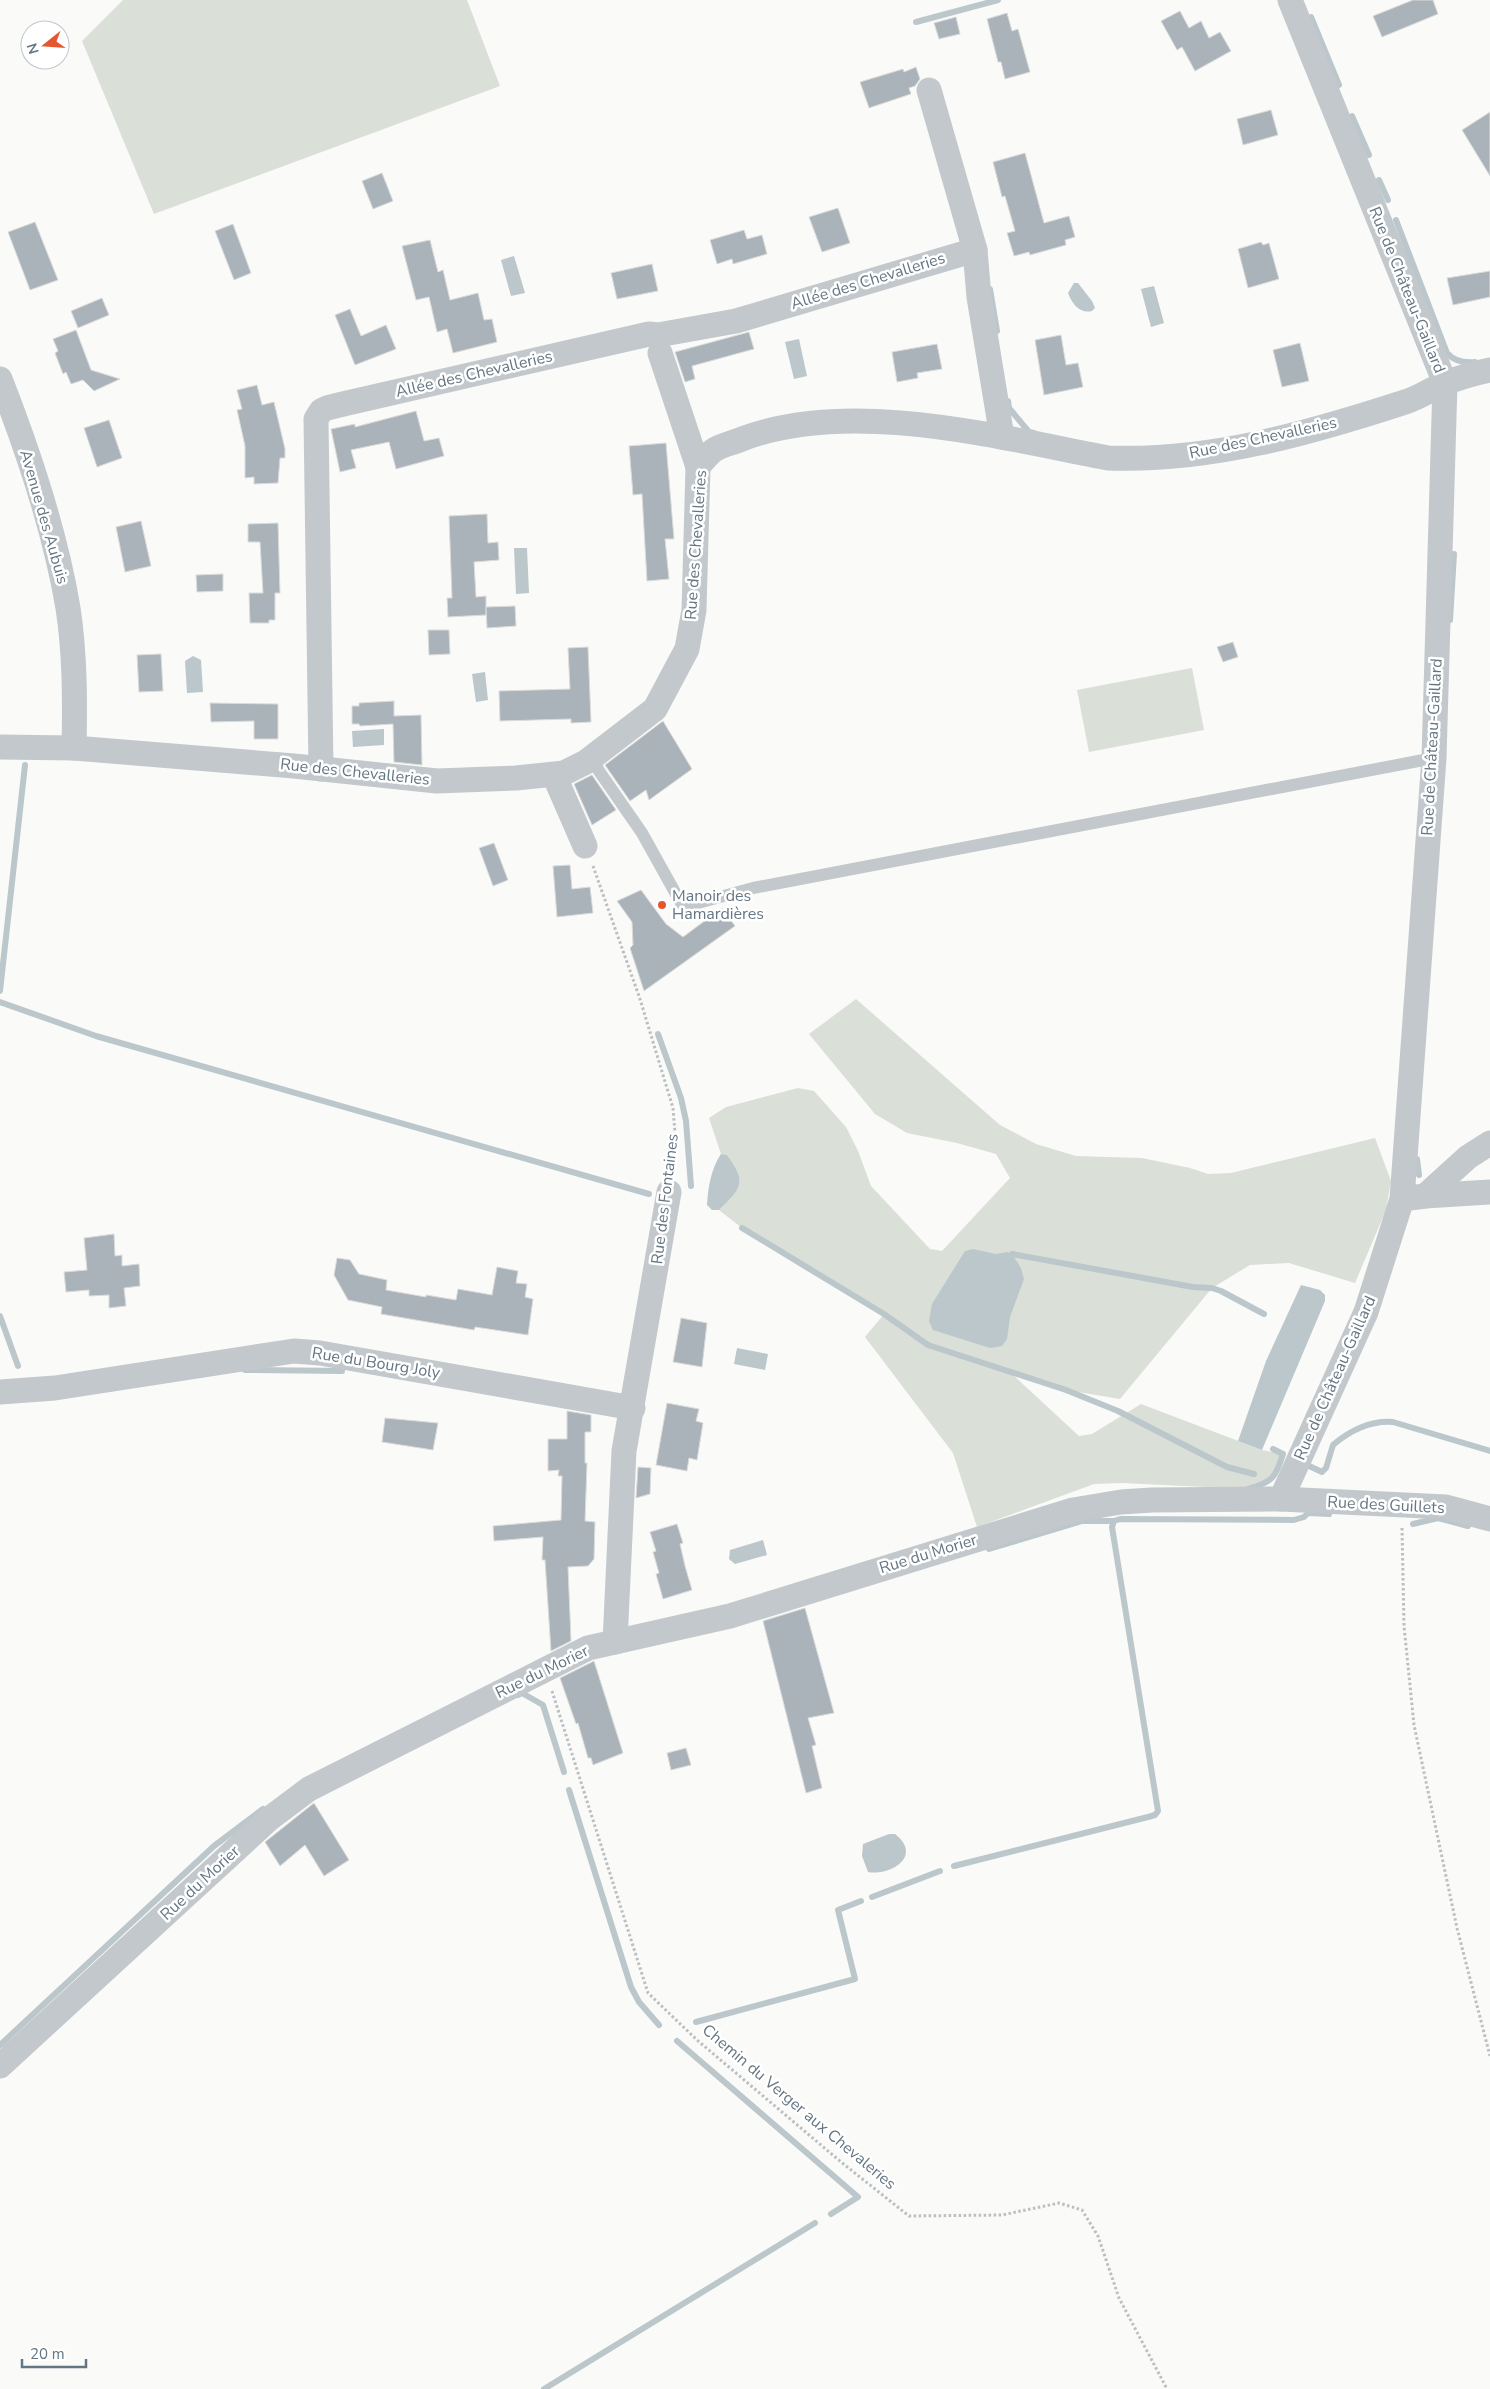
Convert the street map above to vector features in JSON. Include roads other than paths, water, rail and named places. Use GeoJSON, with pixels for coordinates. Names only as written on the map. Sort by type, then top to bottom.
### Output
{"type":"FeatureCollection","features":[{"type":"Feature","properties":{"kind":"street","name":"Rue de Château-Gaillard"},"geometry":{"type":"LineString","coordinates":[[1281,1499],[1366,1312],[1413,1198],[1434,758],[1445,383],[1290,0]]}},
{"type":"Feature","properties":{"kind":"street"},"geometry":{"type":"LineString","coordinates":[[929,90],[975,250],[979,298],[1002,437]]}},
{"type":"Feature","properties":{"kind":"street","name":"Allée des Chevalleries"},"geometry":{"type":"LineString","coordinates":[[321,769],[316,419],[321,411],[343,404],[593,346],[736,321],[975,250]]}},
{"type":"Feature","properties":{"kind":"street"},"geometry":{"type":"LineString","coordinates":[[660,353],[698,467]]}},
{"type":"Feature","properties":{"kind":"street","name":"Rue des Chevalleries"},"geometry":{"type":"LineString","coordinates":[[0,747],[74,748],[437,781],[564,773],[592,757],[655,709],[687,649],[694,610],[698,467],[714,450],[766,430],[808,422],[888,422],[956,429],[1108,458],[1132,459],[1205,453],[1339,423],[1408,401],[1445,383],[1490,370]]}},
{"type":"Feature","properties":{"kind":"street","name":"Avenue des Aubuis"},"geometry":{"type":"LineString","coordinates":[[0,379],[36,480],[57,553],[68,609],[75,689],[74,748]]}},
{"type":"Feature","properties":{"kind":"street"},"geometry":{"type":"LineString","coordinates":[[554,775],[585,846]]}},
{"type":"Feature","properties":{"kind":"street"},"geometry":{"type":"LineString","coordinates":[[1413,1198],[1490,1143]]}},
{"type":"Feature","properties":{"kind":"street","name":"Rue des Fontaines"},"geometry":{"type":"LineString","coordinates":[[615,1642],[624,1451],[633,1408],[669,1192]]}},
{"type":"Feature","properties":{"kind":"street"},"geometry":{"type":"LineString","coordinates":[[1413,1198],[1490,1192]]}},
{"type":"Feature","properties":{"kind":"street","name":"Rue du Bourg Joly"},"geometry":{"type":"LineString","coordinates":[[0,1392],[55,1388],[294,1351],[320,1352],[633,1408]]}},
{"type":"Feature","properties":{"kind":"street","name":"Rue des Guillets"},"geometry":{"type":"LineString","coordinates":[[1281,1499],[1401,1503],[1446,1507],[1490,1519]]}},
{"type":"Feature","properties":{"kind":"street","name":"Rue du Morier"},"geometry":{"type":"LineString","coordinates":[[0,2066],[269,1819],[308,1789],[588,1648],[730,1616],[1073,1510],[1121,1502],[1152,1500],[1281,1499]]}},
{"type":"Feature","properties":{"kind":"lane"},"geometry":{"type":"LineString","coordinates":[[592,757],[599,771],[642,833],[681,903],[698,903],[753,888],[1434,758]]}},
{"type":"Feature","properties":{"kind":"waterway"},"geometry":{"type":"LineString","coordinates":[[916,22],[998,0]]}},
{"type":"Feature","properties":{"kind":"waterway"},"geometry":{"type":"LineString","coordinates":[[1311,17],[1339,85]]}},
{"type":"Feature","properties":{"kind":"waterway"},"geometry":{"type":"LineString","coordinates":[[1352,116],[1369,155]]}},
{"type":"Feature","properties":{"kind":"waterway"},"geometry":{"type":"LineString","coordinates":[[1379,180],[1388,200]]}},
{"type":"Feature","properties":{"kind":"waterway"},"geometry":{"type":"LineString","coordinates":[[1396,220],[1447,353],[1460,361],[1475,362]]}},
{"type":"Feature","properties":{"kind":"waterway"},"geometry":{"type":"LineString","coordinates":[[990,289],[997,331]]}},
{"type":"Feature","properties":{"kind":"waterway"},"geometry":{"type":"LineString","coordinates":[[1008,401],[1009,408],[1029,432],[1034,433]]}},
{"type":"Feature","properties":{"kind":"waterway"},"geometry":{"type":"LineString","coordinates":[[1450,620],[1454,554]]}},
{"type":"Feature","properties":{"kind":"waterway"},"geometry":{"type":"LineString","coordinates":[[0,991],[25,765]]}},
{"type":"Feature","properties":{"kind":"waterway"},"geometry":{"type":"LineString","coordinates":[[0,1002],[96,1036],[649,1194]]}},
{"type":"Feature","properties":{"kind":"waterway"},"geometry":{"type":"LineString","coordinates":[[658,1034],[681,1098],[686,1121],[691,1186]]}},
{"type":"Feature","properties":{"kind":"waterway"},"geometry":{"type":"LineString","coordinates":[[1417,1159],[1419,1175]]}},
{"type":"Feature","properties":{"kind":"waterway"},"geometry":{"type":"LineString","coordinates":[[742,1228],[884,1314],[928,1345],[1066,1390],[1118,1411],[1227,1467],[1254,1474]]}},
{"type":"Feature","properties":{"kind":"waterway"},"geometry":{"type":"LineString","coordinates":[[1012,1254],[1193,1287],[1212,1288],[1264,1314]]}},
{"type":"Feature","properties":{"kind":"waterway"},"geometry":{"type":"LineString","coordinates":[[0,1316],[18,1366]]}},
{"type":"Feature","properties":{"kind":"waterway"},"geometry":{"type":"LineString","coordinates":[[245,1370],[342,1371]]}},
{"type":"Feature","properties":{"kind":"waterway"},"geometry":{"type":"LineString","coordinates":[[1307,1465],[1322,1472],[1326,1468],[1333,1445],[1339,1440],[1353,1431],[1385,1422],[1393,1422],[1490,1451]]}},
{"type":"Feature","properties":{"kind":"waterway"},"geometry":{"type":"LineString","coordinates":[[1248,1489],[1263,1484],[1272,1478],[1283,1454],[1273,1449]]}},
{"type":"Feature","properties":{"kind":"waterway"},"geometry":{"type":"LineString","coordinates":[[954,1866],[1148,1817],[1155,1815],[1158,1811],[1112,1527],[1114,1521],[1120,1519],[1294,1520],[1304,1517],[1308,1513],[1329,1514]]}},
{"type":"Feature","properties":{"kind":"waterway"},"geometry":{"type":"LineString","coordinates":[[1413,1524],[1438,1518],[1468,1526]]}},
{"type":"Feature","properties":{"kind":"waterway"},"geometry":{"type":"LineString","coordinates":[[989,1549],[1082,1521],[1114,1521]]}},
{"type":"Feature","properties":{"kind":"waterway"},"geometry":{"type":"LineString","coordinates":[[518,1695],[522,1693],[543,1705],[564,1772]]}},
{"type":"Feature","properties":{"kind":"waterway"},"geometry":{"type":"LineString","coordinates":[[569,1790],[631,1987],[639,2002],[659,2025]]}},
{"type":"Feature","properties":{"kind":"waterway"},"geometry":{"type":"LineString","coordinates":[[0,2045],[214,1846],[263,1809]]}},
{"type":"Feature","properties":{"kind":"waterway"},"geometry":{"type":"LineString","coordinates":[[872,1897],[940,1871]]}},
{"type":"Feature","properties":{"kind":"waterway"},"geometry":{"type":"LineString","coordinates":[[696,2022],[855,1979],[838,1910],[861,1901]]}},
{"type":"Feature","properties":{"kind":"waterway"},"geometry":{"type":"LineString","coordinates":[[677,2041],[858,2197],[831,2214]]}},
{"type":"Feature","properties":{"kind":"waterway"},"geometry":{"type":"LineString","coordinates":[[544,2389],[815,2223]]}},
{"type":"Feature","properties":{"kind":"place","name":"Manoir des Hamardières"},"geometry":{"type":"Point","coordinates":[662,905]}}]}
